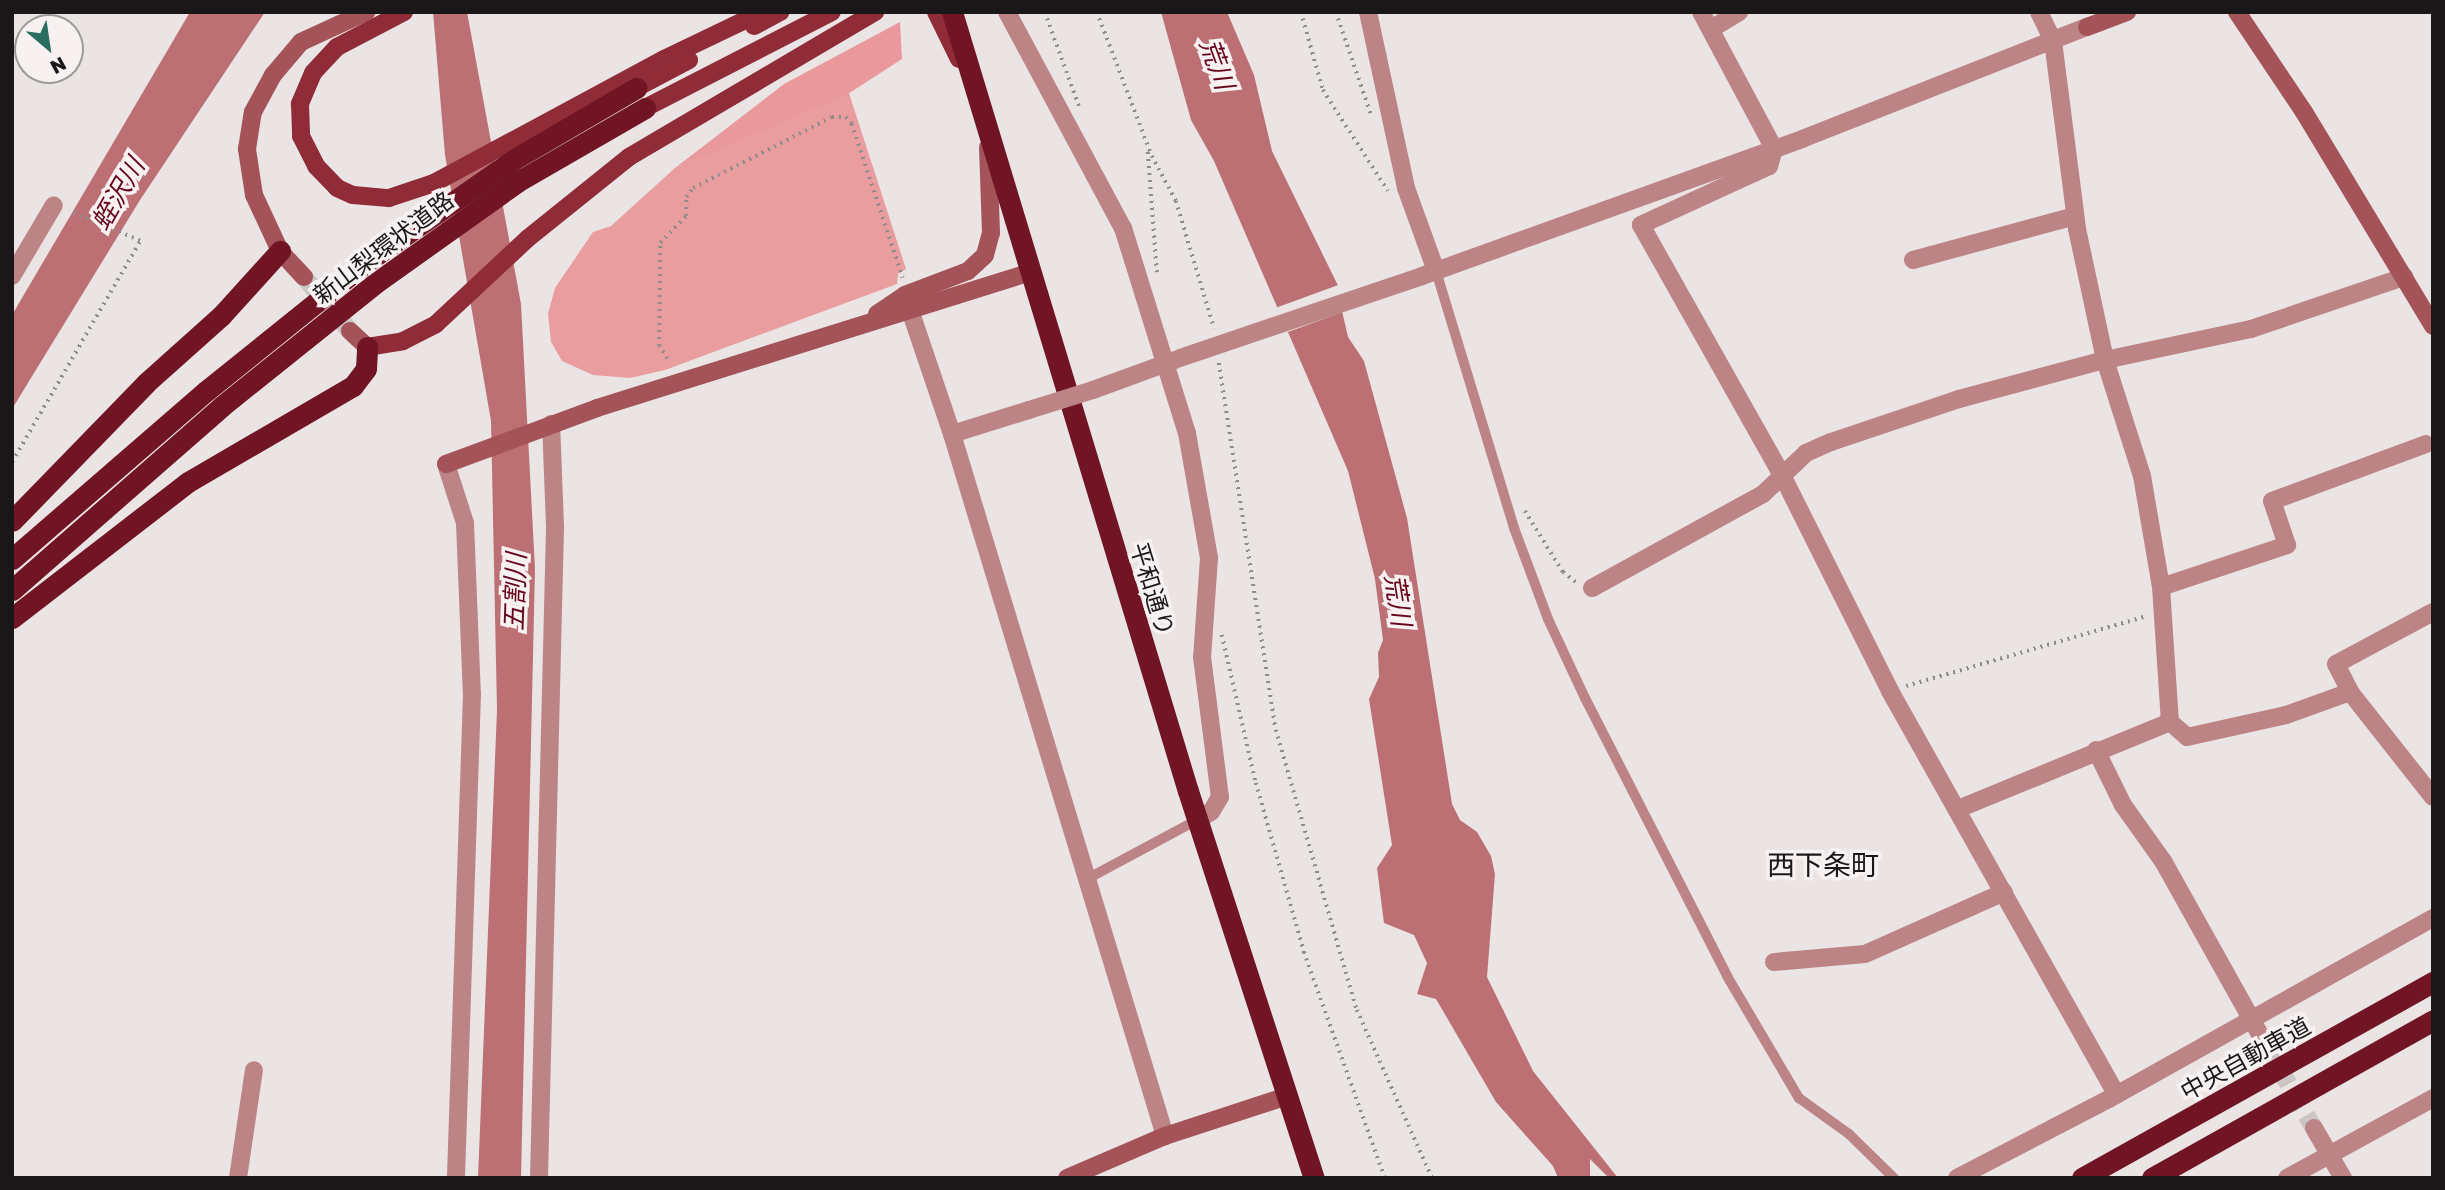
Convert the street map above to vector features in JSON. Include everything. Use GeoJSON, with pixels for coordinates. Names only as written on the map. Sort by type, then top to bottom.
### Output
{"type":"FeatureCollection","features":[{"type":"Feature","properties":{"kind":"highway","name":"平和通り"},"geometry":{"type":"LineString","coordinates":[[952,12],[1197,820],[1284,1097],[1314,1178]]}},
{"type":"Feature","properties":{"kind":"highway"},"geometry":{"type":"LineString","coordinates":[[509,152],[636,88]]}},
{"type":"Feature","properties":{"kind":"highway","name":"新山梨環状道路"},"geometry":{"type":"LineString","coordinates":[[13,590],[222,406],[441,234],[517,182],[645,108]]}},
{"type":"Feature","properties":{"kind":"highway","name":"新山梨環状道路"},"geometry":{"type":"LineString","coordinates":[[12,559],[285,326],[435,213],[509,152]]}},
{"type":"Feature","properties":{"kind":"highway"},"geometry":{"type":"LineString","coordinates":[[12,521],[146,383],[221,316],[280,251]]}},
{"type":"Feature","properties":{"kind":"highway"},"geometry":{"type":"LineString","coordinates":[[18,613],[188,482],[353,386],[366,369],[367,347]]}},
{"type":"Feature","properties":{"kind":"highway","name":"中央自動車道"},"geometry":{"type":"LineString","coordinates":[[2082,1178],[2433,982]]}},
{"type":"Feature","properties":{"kind":"highway"},"geometry":{"type":"LineString","coordinates":[[2152,1178],[2433,1020]]}},
{"type":"Feature","properties":{"kind":"main road"},"geometry":{"type":"LineString","coordinates":[[404,12],[354,36],[324,60],[300,104],[301,136],[316,166],[337,188],[352,195],[389,198],[435,183],[509,152],[762,12]]}},
{"type":"Feature","properties":{"kind":"main road"},"geometry":{"type":"LineString","coordinates":[[636,88],[780,12]]}},
{"type":"Feature","properties":{"kind":"main road","name":"新山梨環状道路"},"geometry":{"type":"LineString","coordinates":[[645,108],[832,12]]}},
{"type":"Feature","properties":{"kind":"main road"},"geometry":{"type":"LineString","coordinates":[[367,347],[403,341],[436,324],[580,193],[650,144],[876,12]]}},
{"type":"Feature","properties":{"kind":"main road"},"geometry":{"type":"LineString","coordinates":[[936,12],[975,90]]}},
{"type":"Feature","properties":{"kind":"street"},"geometry":{"type":"LineString","coordinates":[[303,276],[280,251],[249,171],[253,112],[262,90],[301,42],[366,12]]}},
{"type":"Feature","properties":{"kind":"street"},"geometry":{"type":"LineString","coordinates":[[1007,12],[1122,228],[1172,361],[1209,558],[1209,605],[1202,657],[1220,797],[1211,812],[1197,820]]}},
{"type":"Feature","properties":{"kind":"street"},"geometry":{"type":"LineString","coordinates":[[1368,12],[1406,188],[1429,274]]}},
{"type":"Feature","properties":{"kind":"street"},"geometry":{"type":"LineString","coordinates":[[1702,12],[1774,149],[1769,166],[1642,225],[1784,479],[1890,691],[2117,1095]]}},
{"type":"Feature","properties":{"kind":"street"},"geometry":{"type":"LineString","coordinates":[[1711,29],[1739,12]]}},
{"type":"Feature","properties":{"kind":"street"},"geometry":{"type":"LineString","coordinates":[[2039,12],[2053,41],[2076,216],[2105,360],[2142,475],[2161,587],[2170,722],[2187,737],[2286,715],[2350,692]]}},
{"type":"Feature","properties":{"kind":"street"},"geometry":{"type":"LineString","coordinates":[[953,434],[1093,390],[1429,274],[1774,149],[2127,12]]}},
{"type":"Feature","properties":{"kind":"street"},"geometry":{"type":"LineString","coordinates":[[2237,12],[2433,326]]}},
{"type":"Feature","properties":{"kind":"street"},"geometry":{"type":"LineString","coordinates":[[859,326],[905,295],[968,271],[985,255],[991,233],[988,134]]}},
{"type":"Feature","properties":{"kind":"street"},"geometry":{"type":"LineString","coordinates":[[12,276],[54,205]]}},
{"type":"Feature","properties":{"kind":"street"},"geometry":{"type":"LineString","coordinates":[[1913,260],[2076,216]]}},
{"type":"Feature","properties":{"kind":"street"},"geometry":{"type":"LineString","coordinates":[[456,1178],[472,694],[465,523],[446,464],[545,426],[1029,273]]}},
{"type":"Feature","properties":{"kind":"street"},"geometry":{"type":"LineString","coordinates":[[1592,588],[1784,479],[1806,453],[1831,442],[1959,399],[2105,360],[2251,329],[2404,277]]}},
{"type":"Feature","properties":{"kind":"street"},"geometry":{"type":"LineString","coordinates":[[910,310],[953,434],[1164,1136]]}},
{"type":"Feature","properties":{"kind":"street"},"geometry":{"type":"LineString","coordinates":[[350,331],[367,347]]}},
{"type":"Feature","properties":{"kind":"street"},"geometry":{"type":"LineString","coordinates":[[540,1178],[555,526],[545,426]]}},
{"type":"Feature","properties":{"kind":"street"},"geometry":{"type":"LineString","coordinates":[[2161,587],[2287,545],[2272,501],[2426,444]]}},
{"type":"Feature","properties":{"kind":"street"},"geometry":{"type":"LineString","coordinates":[[2433,612],[2336,664],[2350,692],[2433,797]]}},
{"type":"Feature","properties":{"kind":"street"},"geometry":{"type":"LineString","coordinates":[[1958,809],[2096,750],[2170,722]]}},
{"type":"Feature","properties":{"kind":"street"},"geometry":{"type":"LineString","coordinates":[[2096,750],[2123,805],[2163,861],[2266,1045]]}},
{"type":"Feature","properties":{"kind":"street"},"geometry":{"type":"LineString","coordinates":[[1774,961],[1865,954],[2004,892]]}},
{"type":"Feature","properties":{"kind":"street"},"geometry":{"type":"LineString","coordinates":[[1957,1178],[2117,1095],[2433,918]]}},
{"type":"Feature","properties":{"kind":"street"},"geometry":{"type":"LineString","coordinates":[[238,1178],[254,1070]]}},
{"type":"Feature","properties":{"kind":"street"},"geometry":{"type":"LineString","coordinates":[[1067,1178],[1164,1136],[1284,1097]]}},
{"type":"Feature","properties":{"kind":"street"},"geometry":{"type":"LineString","coordinates":[[2287,1178],[2433,1098]]}},
{"type":"Feature","properties":{"kind":"street"},"geometry":{"type":"LineString","coordinates":[[2314,1128],[2343,1178]]}},
{"type":"Feature","properties":{"kind":"lane"},"geometry":{"type":"LineString","coordinates":[[1429,274],[1514,528],[1548,619],[1585,698],[1727,976],[1799,1098],[1849,1134],[1894,1178]]}},
{"type":"Feature","properties":{"kind":"lane"},"geometry":{"type":"LineString","coordinates":[[1087,879],[1197,820]]}},
{"type":"Feature","properties":{"kind":"path"},"geometry":{"type":"LineString","coordinates":[[1097,12],[1148,146],[1176,201],[1215,335]]}},
{"type":"Feature","properties":{"kind":"path"},"geometry":{"type":"LineString","coordinates":[[1301,12],[1323,90],[1394,201]]}},
{"type":"Feature","properties":{"kind":"path"},"geometry":{"type":"LineString","coordinates":[[667,359],[659,346],[660,243],[686,216],[686,197],[693,188],[832,117],[846,117],[852,124],[903,278]]}},
{"type":"Feature","properties":{"kind":"path"},"geometry":{"type":"LineString","coordinates":[[1148,146],[1158,286]]}},
{"type":"Feature","properties":{"kind":"path"},"geometry":{"type":"LineString","coordinates":[[12,462],[140,241],[54,205]]}},
{"type":"Feature","properties":{"kind":"path"},"geometry":{"type":"LineString","coordinates":[[1219,360],[1276,730],[1357,1010],[1432,1178]]}},
{"type":"Feature","properties":{"kind":"path"},"geometry":{"type":"LineString","coordinates":[[1521,505],[1563,572],[1578,584],[1592,588]]}},
{"type":"Feature","properties":{"kind":"path"},"geometry":{"type":"LineString","coordinates":[[1209,605],[1226,647],[1256,783],[1304,952],[1385,1178]]}},
{"type":"Feature","properties":{"kind":"path"},"geometry":{"type":"LineString","coordinates":[[1890,691],[2163,612]]}},
{"type":"Feature","properties":{"kind":"shaded area"},"geometry":{"type":"Polygon","coordinates":[[[900,22],[902,59],[848,94],[675,168],[784,84],[900,22]]]}},
{"type":"Feature","properties":{"kind":"shaded area"},"geometry":{"type":"Polygon","coordinates":[[[848,90],[906,269],[898,274],[897,284],[665,370],[630,378],[593,375],[562,361],[551,342],[548,314],[555,288],[593,232],[611,226],[675,168],[848,90]]]}},
{"type":"Feature","properties":{"kind":"water","name":"蛭沢川"},"geometry":{"type":"Polygon","coordinates":[[[190,12],[265,12],[140,200],[12,409],[12,315],[190,12]]]}},
{"type":"Feature","properties":{"kind":"water","name":"五割川"},"geometry":{"type":"Polygon","coordinates":[[[433,12],[467,12],[521,304],[535,569],[521,1178],[478,1178],[497,710],[491,421],[445,155],[433,12]]]}},
{"type":"Feature","properties":{"kind":"water","name":"荒川"},"geometry":{"type":"Polygon","coordinates":[[[1161,12],[1227,12],[1254,75],[1272,151],[1347,304],[1342,311],[1348,337],[1364,361],[1407,518],[1452,804],[1460,820],[1477,832],[1491,856],[1495,874],[1487,977],[1533,1071],[1618,1178],[1609,1178],[1590,1159],[1590,1178],[1558,1178],[1553,1166],[1496,1102],[1436,999],[1417,994],[1427,963],[1414,935],[1384,923],[1377,868],[1392,845],[1369,699],[1379,677],[1378,653],[1383,640],[1375,579],[1348,471],[1214,161],[1191,120],[1161,12]]]}},
{"type":"Feature","properties":{"kind":"pier"},"geometry":{"type":"Polygon","coordinates":[[[1341,284],[1350,309],[1283,334],[1273,309],[1341,284]]]}},
{"type":"Feature","properties":{"kind":"tunnel"},"geometry":{"type":"LineString","coordinates":[[304,277],[350,331]]}},
{"type":"Feature","properties":{"kind":"tunnel"},"geometry":{"type":"LineString","coordinates":[[2266,1045],[2314,1128]]}},
{"type":"Feature","properties":{"kind":"district","name":"西下条町"},"geometry":{"type":"Point","coordinates":[1823,865]}}]}
